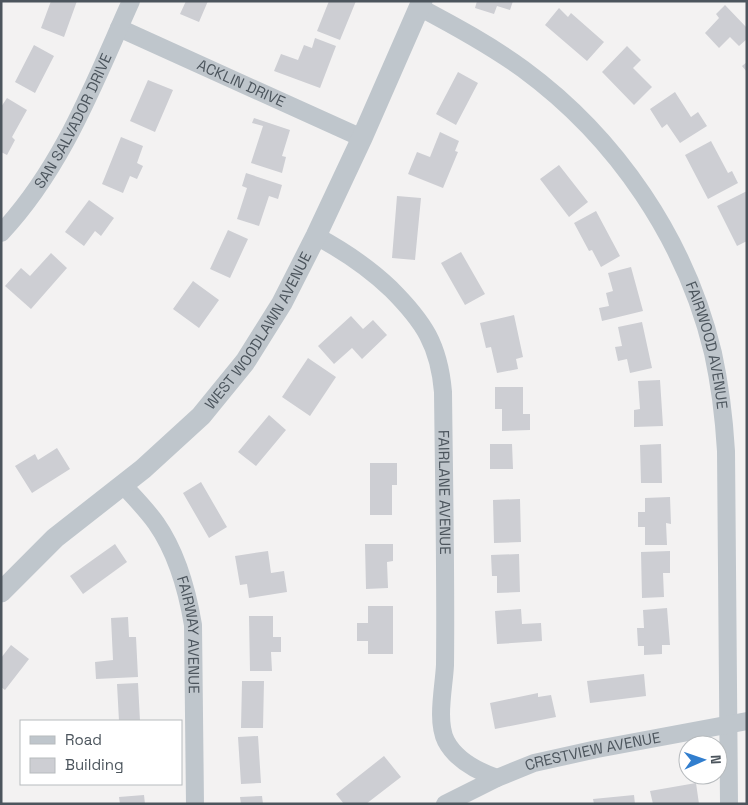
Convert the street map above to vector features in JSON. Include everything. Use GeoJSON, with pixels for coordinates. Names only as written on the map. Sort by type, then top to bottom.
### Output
{"type":"FeatureCollection","features":[{"type":"Feature","properties":{"kind":"street","name":"SAN SALVADOR DRIVE"},"geometry":{"type":"LineString","coordinates":[[1,233],[34,195],[64,146],[82,112],[131,1]]}},
{"type":"Feature","properties":{"kind":"street","name":"WEST WOODLAWN AVENUE"},"geometry":{"type":"LineString","coordinates":[[1,592],[54,538],[143,469],[200,416],[234,376],[278,311],[316,236],[362,138],[421,4]]}},
{"type":"Feature","properties":{"kind":"street","name":"FAIRWOOD AVENUE"},"geometry":{"type":"LineString","coordinates":[[421,4],[503,55],[550,90],[575,113],[602,142],[639,188],[666,232],[692,288],[709,338],[724,418],[726,451],[729,804]]}},
{"type":"Feature","properties":{"kind":"street","name":"ACKLIN DRIVE"},"geometry":{"type":"LineString","coordinates":[[119,28],[362,138]]}},
{"type":"Feature","properties":{"kind":"street","name":"FAIRLANE AVENUE"},"geometry":{"type":"LineString","coordinates":[[316,236],[344,251],[375,274],[411,309],[425,328],[438,359],[443,392],[445,666],[442,723],[446,740],[458,756],[473,768],[497,778]]}},
{"type":"Feature","properties":{"kind":"street","name":"FAIRWAY AVENUE"},"geometry":{"type":"LineString","coordinates":[[123,485],[150,516],[166,539],[189,602],[193,625],[194,804]]}},
{"type":"Feature","properties":{"kind":"street","name":"CRESTVIEW AVENUE"},"geometry":{"type":"LineString","coordinates":[[445,804],[497,778],[534,763],[597,749],[747,721]]}},
{"type":"Feature","properties":{"kind":"building"},"geometry":{"type":"Polygon","coordinates":[[[51,1],[77,1],[64,37],[41,28],[51,1]]]}},
{"type":"Feature","properties":{"kind":"building"},"geometry":{"type":"Polygon","coordinates":[[[186,1],[208,1],[199,22],[180,14],[186,1]]]}},
{"type":"Feature","properties":{"kind":"building"},"geometry":{"type":"Polygon","coordinates":[[[329,1],[356,1],[340,40],[317,31],[329,1]]]}},
{"type":"Feature","properties":{"kind":"building"},"geometry":{"type":"Polygon","coordinates":[[[477,1],[513,1],[510,10],[497,6],[494,14],[475,8],[477,1]]]}},
{"type":"Feature","properties":{"kind":"building"},"geometry":{"type":"Polygon","coordinates":[[[725,5],[747,28],[747,39],[739,46],[730,37],[719,48],[705,33],[719,18],[716,14],[725,5]]]}},
{"type":"Feature","properties":{"kind":"building"},"geometry":{"type":"Polygon","coordinates":[[[559,8],[568,17],[571,13],[604,42],[587,61],[545,25],[559,8]]]}},
{"type":"Feature","properties":{"kind":"building"},"geometry":{"type":"Polygon","coordinates":[[[315,38],[336,46],[320,88],[274,71],[281,54],[298,60],[304,45],[312,48],[315,38]]]}},
{"type":"Feature","properties":{"kind":"building"},"geometry":{"type":"Polygon","coordinates":[[[34,45],[54,56],[35,93],[15,82],[34,45]]]}},
{"type":"Feature","properties":{"kind":"building"},"geometry":{"type":"Polygon","coordinates":[[[627,46],[641,60],[633,68],[652,87],[634,105],[602,72],[627,46]]]}},
{"type":"Feature","properties":{"kind":"building"},"geometry":{"type":"Polygon","coordinates":[[[747,62],[747,72],[742,66],[747,62]]]}},
{"type":"Feature","properties":{"kind":"building"},"geometry":{"type":"Polygon","coordinates":[[[458,72],[478,83],[456,125],[436,114],[458,72]]]}},
{"type":"Feature","properties":{"kind":"building"},"geometry":{"type":"Polygon","coordinates":[[[148,80],[173,90],[155,132],[130,121],[148,80]]]}},
{"type":"Feature","properties":{"kind":"building"},"geometry":{"type":"Polygon","coordinates":[[[675,92],[691,117],[698,112],[707,126],[680,143],[667,124],[662,128],[650,109],[675,92]]]}},
{"type":"Feature","properties":{"kind":"building"},"geometry":{"type":"Polygon","coordinates":[[[7,98],[27,110],[12,137],[15,140],[7,155],[1,152],[1,107],[7,98]]]}},
{"type":"Feature","properties":{"kind":"building"},"geometry":{"type":"Polygon","coordinates":[[[254,118],[290,130],[282,156],[286,157],[282,173],[251,163],[263,126],[252,123],[254,118]]]}},
{"type":"Feature","properties":{"kind":"building"},"geometry":{"type":"Polygon","coordinates":[[[440,132],[459,141],[455,151],[458,152],[443,188],[408,174],[417,152],[430,157],[440,132]]]}},
{"type":"Feature","properties":{"kind":"building"},"geometry":{"type":"Polygon","coordinates":[[[121,137],[143,146],[137,163],[143,166],[137,179],[130,176],[123,193],[102,184],[121,137]]]}},
{"type":"Feature","properties":{"kind":"building"},"geometry":{"type":"Polygon","coordinates":[[[711,141],[728,173],[732,171],[738,183],[708,199],[685,155],[711,141]]]}},
{"type":"Feature","properties":{"kind":"building"},"geometry":{"type":"Polygon","coordinates":[[[559,165],[588,202],[569,217],[540,179],[559,165]]]}},
{"type":"Feature","properties":{"kind":"building"},"geometry":{"type":"Polygon","coordinates":[[[246,173],[282,185],[278,199],[269,196],[259,226],[237,219],[247,188],[242,186],[246,173]]]}},
{"type":"Feature","properties":{"kind":"building"},"geometry":{"type":"Polygon","coordinates":[[[747,191],[747,241],[737,246],[717,206],[747,191]]]}},
{"type":"Feature","properties":{"kind":"building"},"geometry":{"type":"Polygon","coordinates":[[[397,196],[421,198],[415,260],[392,258],[397,196]]]}},
{"type":"Feature","properties":{"kind":"building"},"geometry":{"type":"Polygon","coordinates":[[[89,200],[114,218],[101,236],[95,231],[84,246],[65,232],[89,200]]]}},
{"type":"Feature","properties":{"kind":"building"},"geometry":{"type":"Polygon","coordinates":[[[596,211],[620,256],[601,267],[592,250],[589,251],[574,223],[596,211]]]}},
{"type":"Feature","properties":{"kind":"building"},"geometry":{"type":"Polygon","coordinates":[[[228,230],[248,239],[230,278],[210,269],[228,230]]]}},
{"type":"Feature","properties":{"kind":"building"},"geometry":{"type":"Polygon","coordinates":[[[461,252],[485,294],[465,305],[441,263],[461,252]]]}},
{"type":"Feature","properties":{"kind":"building"},"geometry":{"type":"Polygon","coordinates":[[[51,253],[67,268],[31,309],[5,286],[21,268],[30,276],[51,253]]]}},
{"type":"Feature","properties":{"kind":"building"},"geometry":{"type":"Polygon","coordinates":[[[631,267],[643,311],[602,321],[599,308],[609,306],[606,293],[613,291],[608,273],[631,267]]]}},
{"type":"Feature","properties":{"kind":"building"},"geometry":{"type":"Polygon","coordinates":[[[193,281],[219,300],[199,328],[173,309],[193,281]]]}},
{"type":"Feature","properties":{"kind":"building"},"geometry":{"type":"Polygon","coordinates":[[[514,315],[523,357],[516,359],[518,369],[497,373],[491,347],[486,348],[480,323],[514,315]]]}},
{"type":"Feature","properties":{"kind":"building"},"geometry":{"type":"Polygon","coordinates":[[[351,316],[363,329],[373,320],[387,335],[362,359],[352,348],[334,364],[318,346],[351,316]]]}},
{"type":"Feature","properties":{"kind":"building"},"geometry":{"type":"Polygon","coordinates":[[[642,322],[652,368],[630,373],[627,359],[618,361],[615,347],[622,346],[618,327],[642,322]]]}},
{"type":"Feature","properties":{"kind":"building"},"geometry":{"type":"Polygon","coordinates":[[[308,358],[336,377],[310,416],[282,397],[308,358]]]}},
{"type":"Feature","properties":{"kind":"building"},"geometry":{"type":"Polygon","coordinates":[[[660,380],[663,426],[634,427],[634,410],[640,409],[638,381],[660,380]]]}},
{"type":"Feature","properties":{"kind":"building"},"geometry":{"type":"Polygon","coordinates":[[[495,387],[523,387],[523,414],[530,414],[530,430],[502,431],[502,409],[495,409],[495,387]]]}},
{"type":"Feature","properties":{"kind":"building"},"geometry":{"type":"Polygon","coordinates":[[[269,415],[286,430],[256,466],[238,452],[269,415]]]}},
{"type":"Feature","properties":{"kind":"building"},"geometry":{"type":"Polygon","coordinates":[[[490,444],[512,444],[513,469],[490,469],[490,444]]]}},
{"type":"Feature","properties":{"kind":"building"},"geometry":{"type":"Polygon","coordinates":[[[661,444],[662,483],[641,483],[640,445],[661,444]]]}},
{"type":"Feature","properties":{"kind":"building"},"geometry":{"type":"Polygon","coordinates":[[[57,448],[70,469],[32,493],[15,466],[35,454],[38,460],[57,448]]]}},
{"type":"Feature","properties":{"kind":"building"},"geometry":{"type":"Polygon","coordinates":[[[370,463],[397,463],[397,485],[392,485],[392,515],[370,515],[370,463]]]}},
{"type":"Feature","properties":{"kind":"building"},"geometry":{"type":"Polygon","coordinates":[[[201,482],[227,527],[209,538],[183,493],[201,482]]]}},
{"type":"Feature","properties":{"kind":"building"},"geometry":{"type":"Polygon","coordinates":[[[670,497],[671,524],[666,523],[667,545],[645,545],[645,527],[638,527],[638,512],[645,512],[645,498],[670,497]]]}},
{"type":"Feature","properties":{"kind":"building"},"geometry":{"type":"Polygon","coordinates":[[[520,499],[521,542],[494,543],[493,500],[520,499]]]}},
{"type":"Feature","properties":{"kind":"building"},"geometry":{"type":"Polygon","coordinates":[[[115,544],[127,562],[83,594],[70,576],[115,544]]]}},
{"type":"Feature","properties":{"kind":"building"},"geometry":{"type":"Polygon","coordinates":[[[365,544],[393,544],[393,561],[387,562],[388,588],[366,589],[365,544]]]}},
{"type":"Feature","properties":{"kind":"building"},"geometry":{"type":"Polygon","coordinates":[[[268,551],[271,573],[284,571],[287,592],[249,598],[247,584],[240,585],[235,556],[268,551]]]}},
{"type":"Feature","properties":{"kind":"building"},"geometry":{"type":"Polygon","coordinates":[[[670,551],[670,573],[663,573],[664,597],[642,598],[641,552],[670,551]]]}},
{"type":"Feature","properties":{"kind":"building"},"geometry":{"type":"Polygon","coordinates":[[[519,554],[520,592],[497,593],[497,576],[492,576],[491,555],[519,554]]]}},
{"type":"Feature","properties":{"kind":"building"},"geometry":{"type":"Polygon","coordinates":[[[368,606],[393,606],[393,654],[368,654],[368,641],[357,641],[357,623],[368,623],[368,606]]]}},
{"type":"Feature","properties":{"kind":"building"},"geometry":{"type":"Polygon","coordinates":[[[667,608],[670,645],[662,645],[662,654],[644,655],[644,646],[638,646],[637,628],[644,628],[643,610],[667,608]]]}},
{"type":"Feature","properties":{"kind":"building"},"geometry":{"type":"Polygon","coordinates":[[[521,609],[522,624],[541,623],[542,641],[497,644],[495,611],[521,609]]]}},
{"type":"Feature","properties":{"kind":"building"},"geometry":{"type":"Polygon","coordinates":[[[249,616],[273,616],[273,637],[281,637],[281,652],[271,652],[272,671],[250,671],[249,616]]]}},
{"type":"Feature","properties":{"kind":"building"},"geometry":{"type":"Polygon","coordinates":[[[128,617],[129,637],[136,637],[138,677],[96,679],[95,662],[113,660],[111,618],[128,617]]]}},
{"type":"Feature","properties":{"kind":"building"},"geometry":{"type":"Polygon","coordinates":[[[11,645],[29,659],[5,690],[1,687],[1,658],[11,645]]]}},
{"type":"Feature","properties":{"kind":"building"},"geometry":{"type":"Polygon","coordinates":[[[644,674],[646,696],[590,703],[587,681],[644,674]]]}},
{"type":"Feature","properties":{"kind":"building"},"geometry":{"type":"Polygon","coordinates":[[[242,681],[264,681],[263,728],[241,728],[242,681]]]}},
{"type":"Feature","properties":{"kind":"building"},"geometry":{"type":"Polygon","coordinates":[[[138,683],[140,720],[119,720],[117,684],[138,683]]]}},
{"type":"Feature","properties":{"kind":"building"},"geometry":{"type":"Polygon","coordinates":[[[538,693],[538,697],[551,695],[556,717],[495,729],[490,703],[538,693]]]}},
{"type":"Feature","properties":{"kind":"building"},"geometry":{"type":"Polygon","coordinates":[[[258,736],[261,783],[241,784],[238,737],[258,736]]]}},
{"type":"Feature","properties":{"kind":"building"},"geometry":{"type":"Polygon","coordinates":[[[384,756],[401,777],[366,804],[344,804],[336,794],[384,756]]]}},
{"type":"Feature","properties":{"kind":"building"},"geometry":{"type":"Polygon","coordinates":[[[684,785],[696,785],[699,804],[653,804],[650,791],[684,785]]]}},
{"type":"Feature","properties":{"kind":"building"},"geometry":{"type":"Polygon","coordinates":[[[144,795],[145,804],[120,804],[119,797],[144,795]]]}},
{"type":"Feature","properties":{"kind":"building"},"geometry":{"type":"Polygon","coordinates":[[[634,795],[635,804],[594,804],[593,799],[634,795]]]}},
{"type":"Feature","properties":{"kind":"building"},"geometry":{"type":"Polygon","coordinates":[[[262,796],[263,804],[241,804],[240,797],[262,796]]]}}]}
